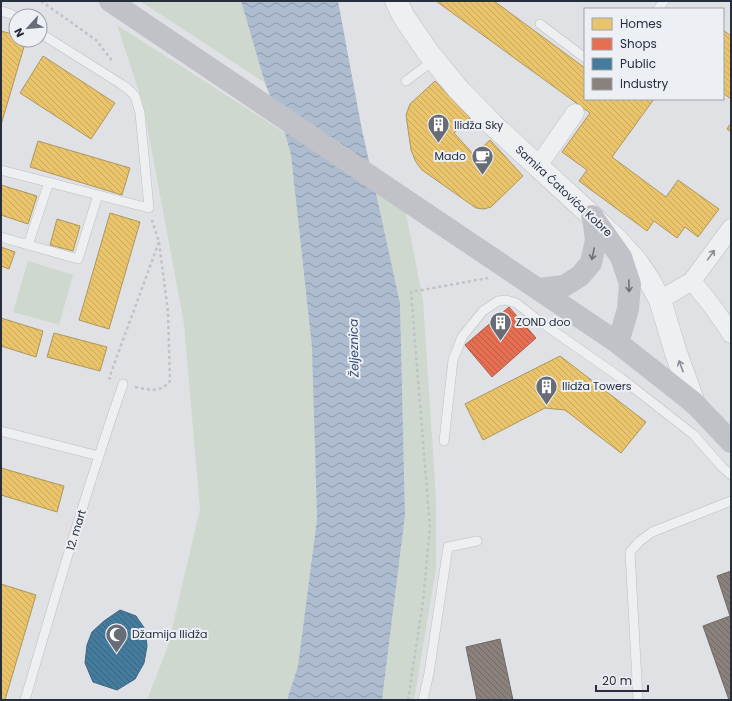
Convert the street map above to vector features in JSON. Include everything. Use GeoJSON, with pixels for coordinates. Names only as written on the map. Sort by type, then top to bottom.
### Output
{"type":"FeatureCollection","features":[{"type":"Feature","properties":{"kind":"main road","name":"Samira Ćatovića Kobre"},"geometry":{"type":"LineString","coordinates":[[110,1],[618,343],[694,403],[731,442]]}},
{"type":"Feature","properties":{"kind":"main road"},"geometry":{"type":"LineString","coordinates":[[539,289],[564,286],[580,276],[591,263],[596,240],[592,216]]}},
{"type":"Feature","properties":{"kind":"main road"},"geometry":{"type":"LineString","coordinates":[[592,216],[621,257],[630,284],[628,309],[618,343]]}},
{"type":"Feature","properties":{"kind":"street","name":"Samira Ćatovića Kobre"},"geometry":{"type":"LineString","coordinates":[[396,1],[404,17],[434,60],[458,89],[494,125],[617,240],[637,262],[650,280],[660,300],[676,353],[694,403]]}},
{"type":"Feature","properties":{"kind":"street"},"geometry":{"type":"LineString","coordinates":[[538,166],[575,113]]}},
{"type":"Feature","properties":{"kind":"street"},"geometry":{"type":"LineString","coordinates":[[660,300],[692,281],[731,228]]}},
{"type":"Feature","properties":{"kind":"street"},"geometry":{"type":"LineString","coordinates":[[692,281],[713,306],[731,334]]}},
{"type":"Feature","properties":{"kind":"lane"},"geometry":{"type":"LineString","coordinates":[[540,24],[584,57]]}},
{"type":"Feature","properties":{"kind":"lane"},"geometry":{"type":"LineString","coordinates":[[1,170],[149,208],[140,113],[135,96],[121,84],[48,38]]}},
{"type":"Feature","properties":{"kind":"lane"},"geometry":{"type":"LineString","coordinates":[[406,81],[434,60]]}},
{"type":"Feature","properties":{"kind":"lane"},"geometry":{"type":"LineString","coordinates":[[28,245],[49,182]]}},
{"type":"Feature","properties":{"kind":"lane"},"geometry":{"type":"LineString","coordinates":[[1,237],[78,259],[98,195]]}},
{"type":"Feature","properties":{"kind":"lane"},"geometry":{"type":"LineString","coordinates":[[444,441],[452,360],[462,337],[483,310],[498,301],[506,300],[516,303],[621,378],[665,412],[694,435],[731,475]]}},
{"type":"Feature","properties":{"kind":"lane","name":"12. mart"},"geometry":{"type":"LineString","coordinates":[[25,700],[98,456],[123,384]]}},
{"type":"Feature","properties":{"kind":"lane"},"geometry":{"type":"LineString","coordinates":[[1,431],[98,456]]}},
{"type":"Feature","properties":{"kind":"lane"},"geometry":{"type":"LineString","coordinates":[[638,700],[630,552],[639,542],[652,532],[731,501]]}},
{"type":"Feature","properties":{"kind":"lane"},"geometry":{"type":"LineString","coordinates":[[423,700],[430,673],[448,547],[477,541]]}},
{"type":"Feature","properties":{"kind":"path"},"geometry":{"type":"LineString","coordinates":[[41,1],[96,40],[117,68]]}},
{"type":"Feature","properties":{"kind":"path"},"geometry":{"type":"LineString","coordinates":[[149,208],[159,242],[168,312],[170,381],[166,385],[154,390],[146,390],[123,384],[109,378],[159,242]]}},
{"type":"Feature","properties":{"kind":"path"},"geometry":{"type":"LineString","coordinates":[[408,700],[423,602],[430,528],[411,292],[511,271]]}},
{"type":"Feature","properties":{"kind":"shaded area"},"geometry":{"type":"Polygon","coordinates":[[[140,1],[241,1],[265,83],[140,1]]]}},
{"type":"Feature","properties":{"kind":"shaded area"},"geometry":{"type":"Polygon","coordinates":[[[117,25],[285,133],[291,155],[313,358],[317,519],[298,666],[287,700],[147,700],[168,646],[200,509],[184,324],[143,104],[117,25]]]}},
{"type":"Feature","properties":{"kind":"shaded area"},"geometry":{"type":"Polygon","coordinates":[[[371,176],[403,198],[423,300],[436,499],[436,569],[414,700],[382,700],[405,515],[400,303],[371,176]]]}},
{"type":"Feature","properties":{"kind":"shaded area"},"geometry":{"type":"Polygon","coordinates":[[[28,261],[73,275],[59,325],[13,312],[28,261]]]}},
{"type":"Feature","properties":{"kind":"water","name":"Željeznica"},"geometry":{"type":"Polygon","coordinates":[[[241,1],[338,1],[361,125],[400,303],[405,515],[382,700],[287,700],[298,666],[317,519],[312,348],[291,155],[285,133],[265,83],[241,1]]]}},
{"type":"Feature","properties":{"kind":"building: Homes"},"geometry":{"type":"Polygon","coordinates":[[[436,1],[494,1],[584,67],[584,100],[653,100],[612,157],[666,197],[678,180],[719,209],[698,237],[685,227],[677,238],[654,221],[647,231],[579,181],[587,170],[562,152],[590,113],[436,1]]]}},
{"type":"Feature","properties":{"kind":"building: Homes"},"geometry":{"type":"Polygon","coordinates":[[[1,31],[8,33],[8,48],[24,48],[1,125],[1,31]]]}},
{"type":"Feature","properties":{"kind":"building: Homes"},"geometry":{"type":"Polygon","coordinates":[[[724,31],[731,36],[731,99],[724,94],[724,31]]]}},
{"type":"Feature","properties":{"kind":"building: Homes"},"geometry":{"type":"Polygon","coordinates":[[[43,56],[115,103],[91,139],[20,93],[43,56]]]}},
{"type":"Feature","properties":{"kind":"building: Homes","name":"Ilidža Sky"},"geometry":{"type":"Polygon","coordinates":[[[435,81],[470,118],[454,133],[474,155],[490,140],[523,176],[491,207],[484,209],[476,208],[422,170],[416,162],[411,150],[406,115],[410,104],[435,81]]]}},
{"type":"Feature","properties":{"kind":"building: Homes"},"geometry":{"type":"Polygon","coordinates":[[[731,123],[731,132],[727,129],[731,123]]]}},
{"type":"Feature","properties":{"kind":"building: Homes"},"geometry":{"type":"Polygon","coordinates":[[[38,141],[130,168],[122,195],[30,167],[38,141]]]}},
{"type":"Feature","properties":{"kind":"building: Homes"},"geometry":{"type":"Polygon","coordinates":[[[1,185],[37,196],[28,224],[1,215],[1,185]]]}},
{"type":"Feature","properties":{"kind":"building: Homes"},"geometry":{"type":"Polygon","coordinates":[[[110,213],[140,222],[109,329],[79,320],[110,213]]]}},
{"type":"Feature","properties":{"kind":"building: Homes"},"geometry":{"type":"Polygon","coordinates":[[[57,219],[80,226],[73,251],[50,245],[57,219]]]}},
{"type":"Feature","properties":{"kind":"building: Homes"},"geometry":{"type":"Polygon","coordinates":[[[1,247],[15,252],[9,269],[1,266],[1,247]]]}},
{"type":"Feature","properties":{"kind":"building: Homes"},"geometry":{"type":"Polygon","coordinates":[[[1,318],[43,331],[36,357],[1,346],[1,318]]]}},
{"type":"Feature","properties":{"kind":"building: Homes"},"geometry":{"type":"Polygon","coordinates":[[[54,333],[107,347],[100,371],[47,357],[54,333]]]}},
{"type":"Feature","properties":{"kind":"building: Homes","name":"Ilidža Towers"},"geometry":{"type":"Polygon","coordinates":[[[560,356],[646,422],[621,453],[565,410],[545,408],[483,440],[465,404],[560,356]]]}},
{"type":"Feature","properties":{"kind":"building: Homes"},"geometry":{"type":"Polygon","coordinates":[[[1,468],[64,486],[57,512],[1,495],[1,468]]]}},
{"type":"Feature","properties":{"kind":"building: Homes"},"geometry":{"type":"Polygon","coordinates":[[[1,584],[36,595],[5,700],[1,700],[1,584]]]}},
{"type":"Feature","properties":{"kind":"building: Shops","name":"ZOND doo"},"geometry":{"type":"Polygon","coordinates":[[[509,307],[536,338],[492,377],[465,345],[509,307]]]}},
{"type":"Feature","properties":{"kind":"building: Public","name":"Džamija Ilidža"},"geometry":{"type":"Polygon","coordinates":[[[120,610],[136,616],[145,629],[147,646],[144,663],[135,679],[117,690],[93,682],[85,663],[87,645],[92,632],[104,621],[120,610]]]}},
{"type":"Feature","properties":{"kind":"building: Industry"},"geometry":{"type":"Polygon","coordinates":[[[731,571],[731,700],[729,700],[703,626],[730,616],[717,576],[731,571]]]}},
{"type":"Feature","properties":{"kind":"building: Industry"},"geometry":{"type":"Polygon","coordinates":[[[500,639],[513,700],[477,700],[466,647],[500,639]]]}},
{"type":"Feature","properties":{"kind":"place","name":"Ilidža Sky"},"geometry":{"type":"Point","coordinates":[438,144]}},
{"type":"Feature","properties":{"kind":"place","name":"Mado"},"geometry":{"type":"Point","coordinates":[482,176]}},
{"type":"Feature","properties":{"kind":"place","name":"ZOND doo"},"geometry":{"type":"Point","coordinates":[500,342]}},
{"type":"Feature","properties":{"kind":"place","name":"Ilidža Towers"},"geometry":{"type":"Point","coordinates":[546,406]}},
{"type":"Feature","properties":{"kind":"place","name":"Džamija Ilidža"},"geometry":{"type":"Point","coordinates":[116,654]}}]}
